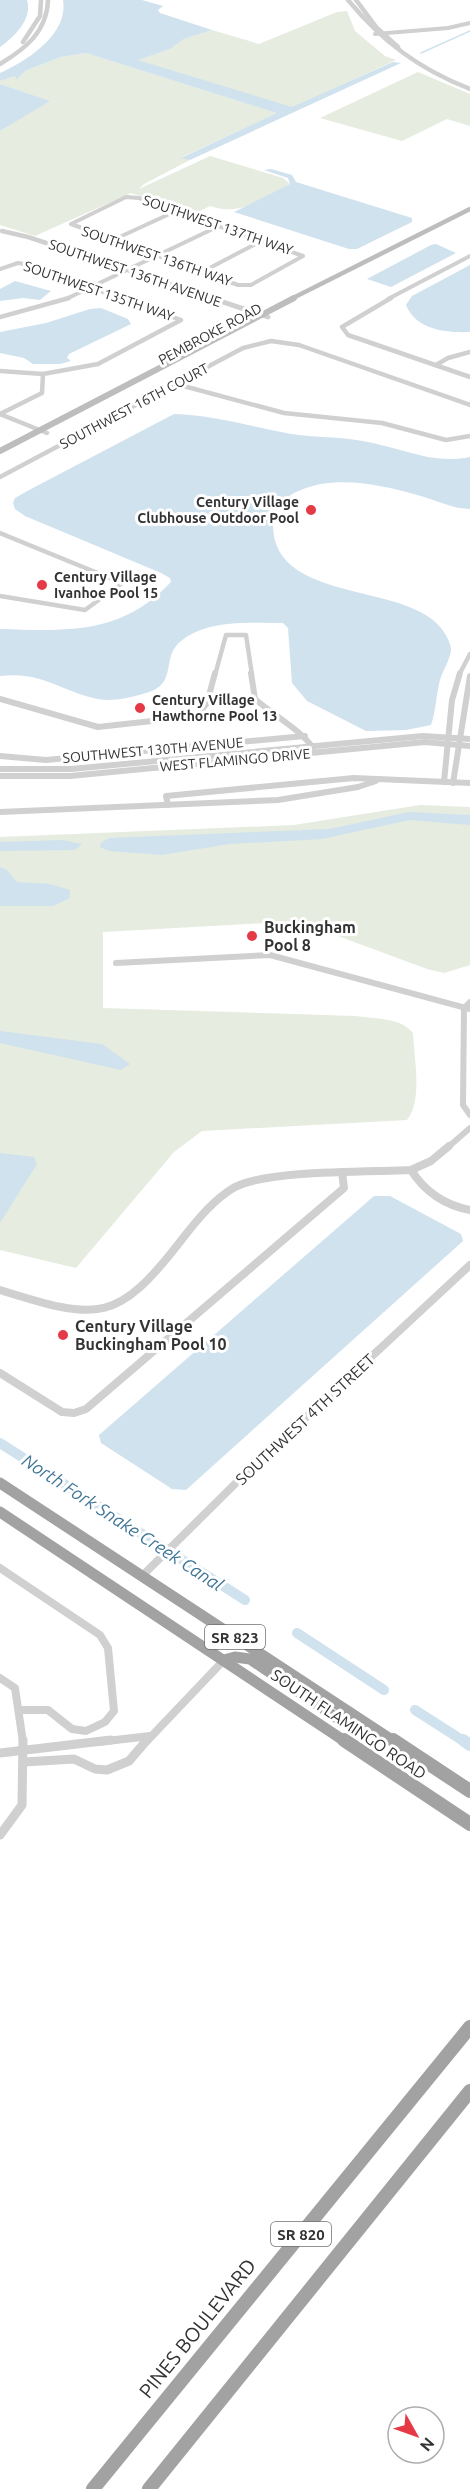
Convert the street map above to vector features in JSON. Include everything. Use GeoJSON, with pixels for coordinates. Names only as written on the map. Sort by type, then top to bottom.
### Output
{"type":"FeatureCollection","features":[{"type":"Feature","properties":{"kind":"highway","name":"SOUTH FLAMINGO ROAD"},"geometry":{"type":"LineString","coordinates":[[0,1483],[470,1791]]}},
{"type":"Feature","properties":{"kind":"highway","name":"SOUTH FLAMINGO ROAD"},"geometry":{"type":"LineString","coordinates":[[0,1512],[470,1824]]}},
{"type":"Feature","properties":{"kind":"highway"},"geometry":{"type":"LineString","coordinates":[[224,1660],[235,1657],[250,1659],[337,1718],[374,1728]]}},
{"type":"Feature","properties":{"kind":"highway","name":"PINES BOULEVARD"},"geometry":{"type":"LineString","coordinates":[[93,2489],[470,2026]]}},
{"type":"Feature","properties":{"kind":"highway","name":"SR 820"},"geometry":{"type":"LineString","coordinates":[[148,2489],[470,2091]]}},
{"type":"Feature","properties":{"kind":"main road","name":"PEMBROKE ROAD"},"geometry":{"type":"LineString","coordinates":[[0,450],[470,209]]}},
{"type":"Feature","properties":{"kind":"main road","name":"PEMBROKE ROAD"},"geometry":{"type":"LineString","coordinates":[[0,458],[258,318],[268,317],[423,236],[429,230]]}},
{"type":"Feature","properties":{"kind":"street"},"geometry":{"type":"LineString","coordinates":[[0,59],[18,46],[35,27],[40,16],[40,0]]}},
{"type":"Feature","properties":{"kind":"street"},"geometry":{"type":"LineString","coordinates":[[0,64],[36,37],[48,16],[48,0]]}},
{"type":"Feature","properties":{"kind":"street"},"geometry":{"type":"LineString","coordinates":[[348,0],[375,34],[407,60],[470,87]]}},
{"type":"Feature","properties":{"kind":"street"},"geometry":{"type":"LineString","coordinates":[[356,0],[382,32],[414,58],[470,87]]}},
{"type":"Feature","properties":{"kind":"street"},"geometry":{"type":"LineString","coordinates":[[375,34],[470,23]]}},
{"type":"Feature","properties":{"kind":"street","name":"SOUTHWEST 137TH WAY"},"geometry":{"type":"LineString","coordinates":[[71,224],[132,197],[263,240],[303,256],[296,262],[245,286]]}},
{"type":"Feature","properties":{"kind":"street"},"geometry":{"type":"LineString","coordinates":[[113,240],[176,211]]}},
{"type":"Feature","properties":{"kind":"street","name":"SOUTHWEST 136TH WAY"},"geometry":{"type":"LineString","coordinates":[[71,224],[245,286]]}},
{"type":"Feature","properties":{"kind":"street"},"geometry":{"type":"LineString","coordinates":[[0,317],[39,309],[124,272],[219,226]]}},
{"type":"Feature","properties":{"kind":"street","name":"SOUTHWEST 136TH AVENUE"},"geometry":{"type":"LineString","coordinates":[[1,230],[258,318]]}},
{"type":"Feature","properties":{"kind":"street"},"geometry":{"type":"LineString","coordinates":[[202,272],[263,240]]}},
{"type":"Feature","properties":{"kind":"street"},"geometry":{"type":"LineString","coordinates":[[470,256],[359,315],[342,327],[348,335],[470,376]]}},
{"type":"Feature","properties":{"kind":"street","name":"SOUTHWEST 135TH WAY"},"geometry":{"type":"LineString","coordinates":[[0,269],[18,263],[181,320],[98,364],[43,374]]}},
{"type":"Feature","properties":{"kind":"street","name":"SOUTHWEST 16TH COURT"},"geometry":{"type":"LineString","coordinates":[[0,477],[247,346],[270,341],[299,345],[470,405]]}},
{"type":"Feature","properties":{"kind":"street"},"geometry":{"type":"LineString","coordinates":[[436,365],[451,357],[470,352]]}},
{"type":"Feature","properties":{"kind":"street"},"geometry":{"type":"LineString","coordinates":[[0,371],[43,374],[42,393],[0,414]]}},
{"type":"Feature","properties":{"kind":"street"},"geometry":{"type":"LineString","coordinates":[[176,384],[284,413],[382,423],[446,440],[470,436]]}},
{"type":"Feature","properties":{"kind":"street"},"geometry":{"type":"LineString","coordinates":[[0,414],[47,433]]}},
{"type":"Feature","properties":{"kind":"street"},"geometry":{"type":"LineString","coordinates":[[0,533],[122,584],[85,610],[0,596]]}},
{"type":"Feature","properties":{"kind":"street"},"geometry":{"type":"LineString","coordinates":[[0,699],[98,727],[197,716],[207,703],[226,635],[246,635],[255,699],[279,720],[305,736],[313,746],[315,753]]}},
{"type":"Feature","properties":{"kind":"street"},"geometry":{"type":"LineString","coordinates":[[444,782],[457,678],[470,654]]}},
{"type":"Feature","properties":{"kind":"street"},"geometry":{"type":"LineString","coordinates":[[453,783],[470,676]]}},
{"type":"Feature","properties":{"kind":"street","name":"SOUTHWEST 130TH AVENUE"},"geometry":{"type":"LineString","coordinates":[[0,756],[57,760],[305,736]]}},
{"type":"Feature","properties":{"kind":"street","name":"WEST FLAMINGO DRIVE"},"geometry":{"type":"LineString","coordinates":[[0,769],[64,770],[423,736],[458,741],[470,739]]}},
{"type":"Feature","properties":{"kind":"street","name":"WEST FLAMINGO DRIVE"},"geometry":{"type":"LineString","coordinates":[[0,776],[70,777],[448,740]]}},
{"type":"Feature","properties":{"kind":"street","name":"WEST FLAMINGO DRIVE"},"geometry":{"type":"LineString","coordinates":[[458,741],[470,746]]}},
{"type":"Feature","properties":{"kind":"street"},"geometry":{"type":"LineString","coordinates":[[168,805],[166,796],[354,778],[376,781],[470,783]]}},
{"type":"Feature","properties":{"kind":"street"},"geometry":{"type":"LineString","coordinates":[[0,812],[288,799],[376,781]]}},
{"type":"Feature","properties":{"kind":"street"},"geometry":{"type":"LineString","coordinates":[[116,963],[268,955],[467,1009]]}},
{"type":"Feature","properties":{"kind":"street"},"geometry":{"type":"LineString","coordinates":[[470,1002],[462,1028],[463,1105],[470,1115]]}},
{"type":"Feature","properties":{"kind":"street"},"geometry":{"type":"LineString","coordinates":[[0,1290],[70,1309],[87,1311],[111,1307],[126,1300],[141,1287],[212,1203],[231,1187],[244,1180],[342,1172],[411,1170],[431,1161],[470,1128]]}},
{"type":"Feature","properties":{"kind":"street"},"geometry":{"type":"LineString","coordinates":[[411,1170],[428,1192],[456,1208],[470,1210]]}},
{"type":"Feature","properties":{"kind":"street"},"geometry":{"type":"LineString","coordinates":[[0,1373],[62,1412],[74,1413],[86,1409],[344,1188],[342,1172]]}},
{"type":"Feature","properties":{"kind":"street","name":"SOUTHWEST 4TH STREET"},"geometry":{"type":"LineString","coordinates":[[142,1576],[178,1539],[470,1265]]}},
{"type":"Feature","properties":{"kind":"street"},"geometry":{"type":"LineString","coordinates":[[0,1568],[100,1635],[108,1648],[114,1711],[110,1721],[101,1728],[68,1727],[52,1712],[41,1708],[19,1710]]}},
{"type":"Feature","properties":{"kind":"street"},"geometry":{"type":"LineString","coordinates":[[24,1762],[71,1758],[82,1760],[91,1767],[108,1770],[131,1759],[144,1749],[150,1736],[224,1660]]}},
{"type":"Feature","properties":{"kind":"street"},"geometry":{"type":"LineString","coordinates":[[0,1678],[15,1688],[24,1749],[22,1805],[0,1835]]}},
{"type":"Feature","properties":{"kind":"street"},"geometry":{"type":"LineString","coordinates":[[0,1752],[150,1736]]}},
{"type":"Feature","properties":{"kind":"shaded area"},"geometry":{"type":"Polygon","coordinates":[[[347,11],[355,31],[385,56],[396,60],[292,108],[137,60],[170,49],[184,39],[212,30],[259,44],[337,12],[347,11]]]}},
{"type":"Feature","properties":{"kind":"shaded area"},"geometry":{"type":"Polygon","coordinates":[[[86,53],[278,113],[182,157],[190,160],[144,184],[139,189],[210,156],[283,178],[290,184],[242,208],[221,209],[210,206],[194,214],[131,193],[35,236],[0,225],[0,131],[49,101],[0,84],[0,81],[61,57],[86,53]]]}},
{"type":"Feature","properties":{"kind":"shaded area"},"geometry":{"type":"Polygon","coordinates":[[[418,72],[470,94],[470,126],[447,119],[402,141],[320,118],[418,72]]]}},
{"type":"Feature","properties":{"kind":"shaded area"},"geometry":{"type":"Polygon","coordinates":[[[420,805],[470,807],[470,965],[444,973],[427,969],[330,933],[284,922],[103,932],[103,1008],[355,1016],[394,1021],[408,1028],[413,1033],[416,1090],[412,1112],[407,1120],[202,1131],[174,1152],[76,1268],[0,1250],[0,837],[294,825],[420,805]]]}},
{"type":"Feature","properties":{"kind":"water"},"geometry":{"type":"Polygon","coordinates":[[[0,0],[27,0],[28,7],[21,27],[0,47],[0,0]]]}},
{"type":"Feature","properties":{"kind":"water"},"geometry":{"type":"Polygon","coordinates":[[[63,0],[142,0],[163,6],[158,10],[160,13],[212,30],[184,39],[170,49],[138,60],[292,107],[393,62],[401,63],[190,160],[181,158],[277,113],[86,53],[61,57],[25,71],[17,79],[14,76],[0,81],[0,73],[33,54],[53,35],[63,12],[63,0]]]}},
{"type":"Feature","properties":{"kind":"water"},"geometry":{"type":"Polygon","coordinates":[[[0,84],[50,101],[0,131],[0,84]]]}},
{"type":"Feature","properties":{"kind":"water"},"geometry":{"type":"Polygon","coordinates":[[[271,169],[292,175],[296,182],[412,218],[412,222],[357,249],[349,249],[234,212],[290,184],[288,178],[264,170],[271,169]]]}},
{"type":"Feature","properties":{"kind":"water"},"geometry":{"type":"Polygon","coordinates":[[[436,244],[456,253],[391,287],[367,279],[431,245],[436,244]]]}},
{"type":"Feature","properties":{"kind":"water"},"geometry":{"type":"Polygon","coordinates":[[[470,265],[470,332],[451,332],[433,328],[417,320],[406,305],[412,296],[470,265]]]}},
{"type":"Feature","properties":{"kind":"water"},"geometry":{"type":"Polygon","coordinates":[[[15,281],[51,291],[40,300],[23,298],[0,301],[0,289],[15,281]]]}},
{"type":"Feature","properties":{"kind":"water"},"geometry":{"type":"Polygon","coordinates":[[[101,308],[128,319],[131,324],[69,354],[67,358],[71,361],[60,364],[33,364],[24,358],[0,353],[0,332],[46,323],[90,309],[101,308]]]}},
{"type":"Feature","properties":{"kind":"water"},"geometry":{"type":"Polygon","coordinates":[[[174,414],[215,418],[291,434],[363,441],[442,459],[470,457],[470,509],[389,488],[344,482],[315,485],[296,492],[278,507],[273,522],[278,550],[295,568],[319,581],[408,606],[431,619],[447,637],[451,650],[440,680],[431,725],[406,730],[366,731],[307,701],[292,683],[288,628],[283,623],[229,624],[203,629],[180,642],[174,649],[166,678],[162,684],[154,690],[125,698],[107,700],[93,698],[44,680],[16,675],[0,676],[0,629],[71,629],[113,621],[133,612],[171,582],[170,578],[161,573],[25,516],[15,509],[13,503],[15,498],[31,489],[174,414]]]}},
{"type":"Feature","properties":{"kind":"water"},"geometry":{"type":"Polygon","coordinates":[[[409,812],[470,815],[470,825],[410,820],[322,839],[229,844],[162,855],[109,851],[100,847],[101,843],[109,838],[329,829],[409,812]]]}},
{"type":"Feature","properties":{"kind":"water"},"geometry":{"type":"Polygon","coordinates":[[[63,840],[82,844],[75,850],[0,851],[0,842],[63,840]]]}},
{"type":"Feature","properties":{"kind":"water"},"geometry":{"type":"Polygon","coordinates":[[[0,867],[7,870],[17,882],[50,884],[70,890],[70,898],[53,906],[0,906],[0,867]]]}},
{"type":"Feature","properties":{"kind":"water"},"geometry":{"type":"Polygon","coordinates":[[[0,1031],[102,1044],[130,1064],[121,1070],[0,1043],[0,1031]]]}},
{"type":"Feature","properties":{"kind":"water"},"geometry":{"type":"Polygon","coordinates":[[[0,1153],[34,1157],[37,1164],[0,1223],[0,1153]]]}},
{"type":"Feature","properties":{"kind":"water"},"geometry":{"type":"Polygon","coordinates":[[[374,1196],[390,1196],[461,1234],[463,1241],[186,1490],[172,1489],[101,1443],[99,1435],[374,1196]]]}},
{"type":"Feature","properties":{"kind":"waterway"},"geometry":{"type":"LineString","coordinates":[[421,53],[470,31]]}},
{"type":"Feature","properties":{"kind":"waterway","name":"North Fork Snake Creek Canal"},"geometry":{"type":"LineString","coordinates":[[0,1443],[245,1600]]}},
{"type":"Feature","properties":{"kind":"waterway","name":"North Fork Snake Creek Canal"},"geometry":{"type":"LineString","coordinates":[[297,1633],[384,1690]]}},
{"type":"Feature","properties":{"kind":"waterway","name":"North Fork Snake Creek Canal"},"geometry":{"type":"LineString","coordinates":[[415,1710],[465,1742]]}},
{"type":"Feature","properties":{"kind":"waterway","name":"North Fork Snake Creek Canal"},"geometry":{"type":"LineString","coordinates":[[463,1740],[470,1745]]}},
{"type":"Feature","properties":{"kind":"place","name":"Century Village Clubhouse Outdoor Pool"},"geometry":{"type":"Point","coordinates":[311,510]}},
{"type":"Feature","properties":{"kind":"place","name":"Century Village Ivanhoe Pool 15"},"geometry":{"type":"Point","coordinates":[42,585]}},
{"type":"Feature","properties":{"kind":"place","name":"Century Village Hawthorne Pool 13"},"geometry":{"type":"Point","coordinates":[140,708]}},
{"type":"Feature","properties":{"kind":"place","name":"Buckingham Pool 8"},"geometry":{"type":"Point","coordinates":[252,936]}},
{"type":"Feature","properties":{"kind":"place","name":"Century Village Buckingham Pool 10"},"geometry":{"type":"Point","coordinates":[63,1335]}}]}
